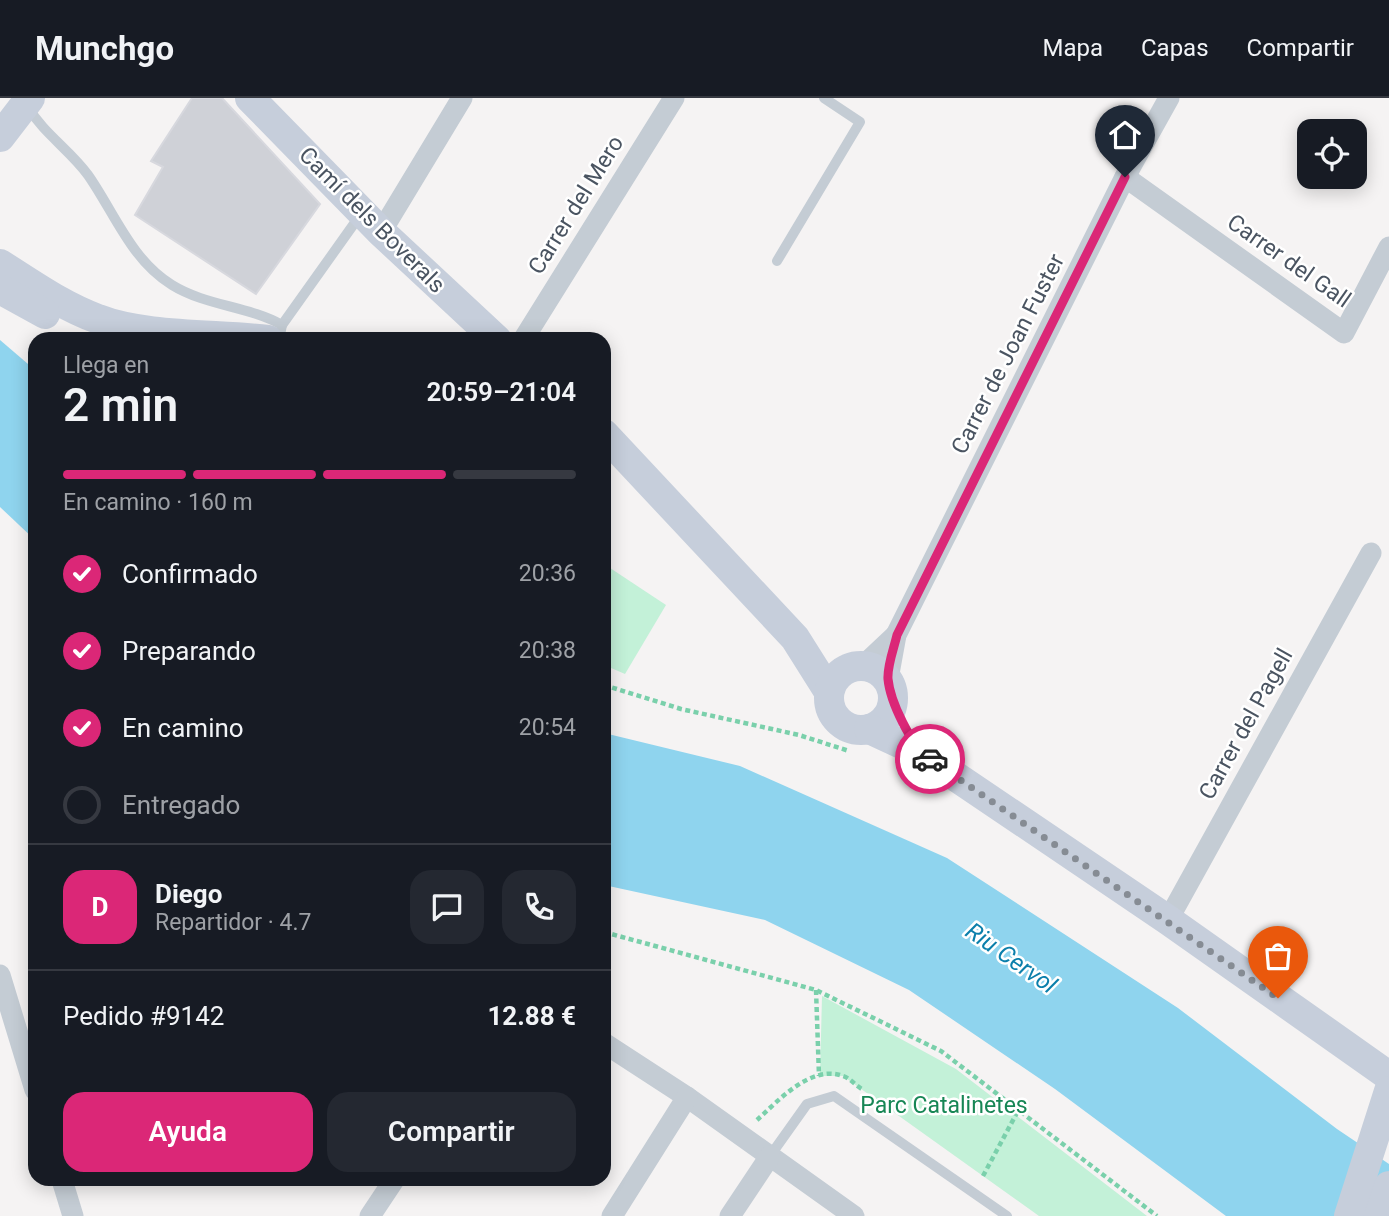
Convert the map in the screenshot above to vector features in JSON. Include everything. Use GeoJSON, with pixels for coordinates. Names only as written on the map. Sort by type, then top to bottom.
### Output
{"type":"FeatureCollection","features":[{"type":"Feature","properties":{"kind":"street","name":"Camí dels Boverals"},"geometry":{"type":"LineString","coordinates":[[250,98],[371,222],[488,332]]}},
{"type":"Feature","properties":{"kind":"street"},"geometry":{"type":"LineString","coordinates":[[371,222],[462,98]]}},
{"type":"Feature","properties":{"kind":"street","name":"Carrer del Mero"},"geometry":{"type":"LineString","coordinates":[[528,332],[674,98]]}},
{"type":"Feature","properties":{"kind":"street","name":"Carrer de Joan Fuster"},"geometry":{"type":"LineString","coordinates":[[873,679],[1125,177],[1169,98]]}},
{"type":"Feature","properties":{"kind":"street"},"geometry":{"type":"LineString","coordinates":[[0,137],[28,101]]}},
{"type":"Feature","properties":{"kind":"street","name":"Carrer del Gall"},"geometry":{"type":"LineString","coordinates":[[1125,177],[1344,333],[1389,247]]}},
{"type":"Feature","properties":{"kind":"street"},"geometry":{"type":"LineString","coordinates":[[0,264],[61,303],[100,321],[182,332]]}},
{"type":"Feature","properties":{"kind":"street"},"geometry":{"type":"LineString","coordinates":[[0,289],[47,315],[76,326],[125,332]]}},
{"type":"Feature","properties":{"kind":"street"},"geometry":{"type":"LineString","coordinates":[[611,441],[795,638],[829,692]]}},
{"type":"Feature","properties":{"kind":"street"},"geometry":{"type":"LineString","coordinates":[[611,470],[692,528]]}},
{"type":"Feature","properties":{"kind":"street","name":"Carrer del Pagell"},"geometry":{"type":"LineString","coordinates":[[1168,920],[1370,553]]}},
{"type":"Feature","properties":{"kind":"street"},"geometry":{"type":"LineString","coordinates":[[795,638],[873,679],[921,753]]}},
{"type":"Feature","properties":{"kind":"street"},"geometry":{"type":"LineString","coordinates":[[873,679],[838,676],[829,692],[829,701],[836,718],[864,741],[921,753],[1168,920],[1389,1076]]}},
{"type":"Feature","properties":{"kind":"street"},"geometry":{"type":"LineString","coordinates":[[864,741],[885,719],[873,679]]}},
{"type":"Feature","properties":{"kind":"street"},"geometry":{"type":"LineString","coordinates":[[0,975],[28,1067]]}},
{"type":"Feature","properties":{"kind":"street"},"geometry":{"type":"LineString","coordinates":[[611,1048],[687,1097],[854,1216]]}},
{"type":"Feature","properties":{"kind":"street"},"geometry":{"type":"LineString","coordinates":[[612,1216],[687,1097]]}},
{"type":"Feature","properties":{"kind":"street"},"geometry":{"type":"LineString","coordinates":[[1349,1216],[1386,1101]]}},
{"type":"Feature","properties":{"kind":"street"},"geometry":{"type":"LineString","coordinates":[[730,1216],[770,1156]]}},
{"type":"Feature","properties":{"kind":"street"},"geometry":{"type":"LineString","coordinates":[[64,1186],[73,1216]]}},
{"type":"Feature","properties":{"kind":"street"},"geometry":{"type":"LineString","coordinates":[[370,1216],[390,1186]]}},
{"type":"Feature","properties":{"kind":"street"},"geometry":{"type":"LineString","coordinates":[[1379,1216],[1389,1186]]}},
{"type":"Feature","properties":{"kind":"lane"},"geometry":{"type":"LineString","coordinates":[[777,261],[860,122],[824,98]]}},
{"type":"Feature","properties":{"kind":"lane"},"geometry":{"type":"LineString","coordinates":[[28,101],[39,126],[88,174],[126,238],[152,269],[172,285],[209,301],[262,313],[275,332],[371,222]]}},
{"type":"Feature","properties":{"kind":"lane"},"geometry":{"type":"LineString","coordinates":[[770,1156],[807,1104],[834,1096],[1007,1216]]}},
{"type":"Feature","properties":{"kind":"path"},"geometry":{"type":"LineString","coordinates":[[611,687],[681,709],[799,735],[864,741]]}},
{"type":"Feature","properties":{"kind":"path"},"geometry":{"type":"LineString","coordinates":[[611,934],[816,989],[941,1051],[1157,1216]]}},
{"type":"Feature","properties":{"kind":"path"},"geometry":{"type":"LineString","coordinates":[[816,989],[819,1076]]}},
{"type":"Feature","properties":{"kind":"green space"},"geometry":{"type":"Polygon","coordinates":[[[611,569],[666,605],[625,674],[611,668],[611,569]]]}},
{"type":"Feature","properties":{"kind":"green space","name":"Parc Catalinetes"},"geometry":{"type":"Polygon","coordinates":[[[822,996],[956,1069],[1147,1216],[1039,1216],[843,1076],[820,1076],[822,996]]]}},
{"type":"Feature","properties":{"kind":"water"},"geometry":{"type":"Polygon","coordinates":[[[0,340],[28,364],[28,533],[0,507],[0,340]]]}},
{"type":"Feature","properties":{"kind":"water","name":"Riu Cervol"},"geometry":{"type":"Polygon","coordinates":[[[611,735],[740,766],[947,858],[1178,1008],[1337,1129],[1389,1164],[1389,1216],[1226,1216],[1055,1089],[909,990],[765,920],[611,887],[611,735]]]}},
{"type":"Feature","properties":{"kind":"building"},"geometry":{"type":"Polygon","coordinates":[[[192,98],[222,98],[320,204],[256,294],[135,215],[163,167],[151,161],[192,98]]]}},
{"type":"Feature","properties":{"kind":"way so far"},"geometry":{"type":"LineString","coordinates":[[930,759],[1278,998]]}},
{"type":"Feature","properties":{"kind":"route"},"geometry":{"type":"LineString","coordinates":[[930,759],[921,753],[893,703],[892,687],[888,679],[897,635],[1125,177]]}}]}
